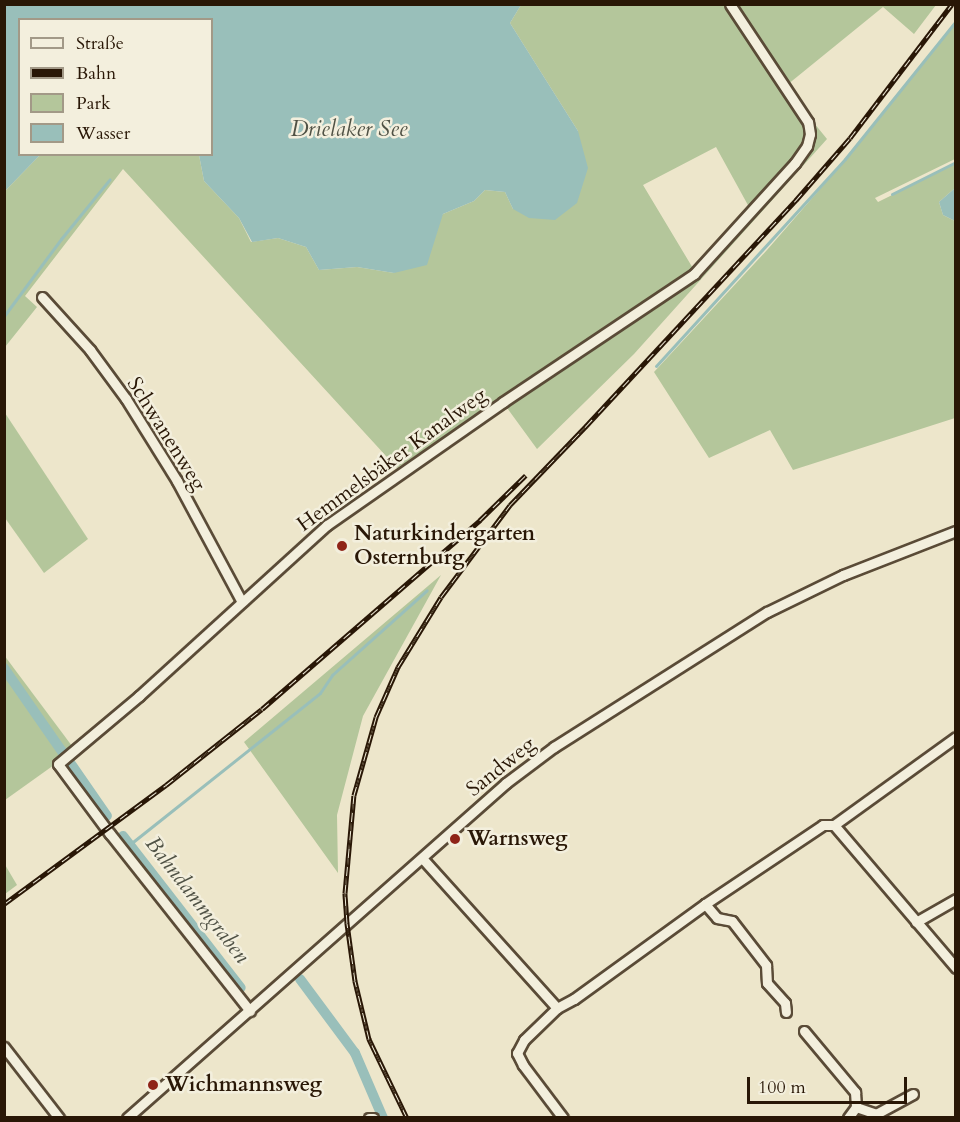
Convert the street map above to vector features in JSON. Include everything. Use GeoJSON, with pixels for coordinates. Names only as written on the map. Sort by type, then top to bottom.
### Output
{"type":"FeatureCollection","features":[{"type":"Feature","properties":{"kind":"street","name":"Hemmelsbäker Kanalweg"},"geometry":{"type":"LineString","coordinates":[[250,1011],[110,834],[58,764],[139,696],[335,519],[551,369],[685,281],[714,253],[795,163],[807,146],[810,134],[808,122],[729,4]]}},
{"type":"Feature","properties":{"kind":"street","name":"Schwanenweg"},"geometry":{"type":"LineString","coordinates":[[42,297],[90,350],[126,399],[177,481],[242,602]]}},
{"type":"Feature","properties":{"kind":"street","name":"Sandweg"},"geometry":{"type":"LineString","coordinates":[[127,1118],[506,783],[554,747],[767,612],[843,575],[956,531]]}},
{"type":"Feature","properties":{"kind":"street"},"geometry":{"type":"LineString","coordinates":[[563,1118],[523,1065],[517,1053],[524,1040],[557,1008],[591,987],[705,904],[823,825],[834,825],[956,736]]}},
{"type":"Feature","properties":{"kind":"street"},"geometry":{"type":"LineString","coordinates":[[834,825],[956,968]]}},
{"type":"Feature","properties":{"kind":"street"},"geometry":{"type":"LineString","coordinates":[[422,858],[557,1008]]}},
{"type":"Feature","properties":{"kind":"street"},"geometry":{"type":"LineString","coordinates":[[916,922],[956,899]]}},
{"type":"Feature","properties":{"kind":"street"},"geometry":{"type":"LineString","coordinates":[[705,904],[717,918],[732,921],[759,956],[765,965],[767,983],[785,1003],[786,1012]]}},
{"type":"Feature","properties":{"kind":"street"},"geometry":{"type":"LineString","coordinates":[[804,1031],[855,1092],[856,1107],[848,1118]]}},
{"type":"Feature","properties":{"kind":"street"},"geometry":{"type":"LineString","coordinates":[[4,1047],[59,1118]]}},
{"type":"Feature","properties":{"kind":"street"},"geometry":{"type":"LineString","coordinates":[[856,1107],[876,1114],[913,1094]]}},
{"type":"Feature","properties":{"kind":"green space"},"geometry":{"type":"Polygon","coordinates":[[[521,5],[726,5],[802,118],[806,131],[803,143],[793,159],[749,207],[716,147],[643,185],[694,270],[397,468],[123,169],[25,296],[37,307],[5,347],[5,191],[39,156],[199,156],[204,181],[239,218],[251,242],[278,238],[306,247],[319,270],[357,267],[394,273],[443,214],[474,201],[485,190],[505,192],[513,209],[578,131],[510,23],[521,5]]]}},
{"type":"Feature","properties":{"kind":"green space"},"geometry":{"type":"Polygon","coordinates":[[[735,5],[936,5],[914,34],[883,7],[787,85],[735,5]]]}},
{"type":"Feature","properties":{"kind":"green space"},"geometry":{"type":"Polygon","coordinates":[[[955,23],[955,159],[875,198],[878,202],[955,164],[955,188],[939,202],[943,215],[955,221],[955,418],[793,470],[770,430],[709,458],[654,372],[767,250],[847,158],[955,23]]]}},
{"type":"Feature","properties":{"kind":"green space"},"geometry":{"type":"Polygon","coordinates":[[[814,123],[827,139],[634,354],[537,449],[505,405],[689,286],[810,150],[814,123]]]}},
{"type":"Feature","properties":{"kind":"green space"},"geometry":{"type":"Polygon","coordinates":[[[5,413],[88,539],[44,573],[5,518],[5,413]]]}},
{"type":"Feature","properties":{"kind":"green space"},"geometry":{"type":"Polygon","coordinates":[[[441,575],[363,716],[337,815],[338,873],[244,742],[441,575]]]}},
{"type":"Feature","properties":{"kind":"green space"},"geometry":{"type":"Polygon","coordinates":[[[4,655],[75,750],[5,800],[4,800],[4,655]]]}},
{"type":"Feature","properties":{"kind":"green space"},"geometry":{"type":"Polygon","coordinates":[[[4,863],[17,885],[5,894],[4,894],[4,863]]]}},
{"type":"Feature","properties":{"kind":"water","name":"Drielaker See"},"geometry":{"type":"Polygon","coordinates":[[[5,4],[521,5],[510,23],[578,131],[588,168],[577,203],[555,220],[529,218],[513,209],[505,192],[485,190],[474,201],[443,214],[427,265],[394,273],[357,267],[319,270],[306,247],[278,238],[252,242],[239,218],[204,181],[199,156],[213,156],[213,18],[18,18],[18,156],[39,156],[5,191],[5,4]]]}},
{"type":"Feature","properties":{"kind":"water"},"geometry":{"type":"Polygon","coordinates":[[[955,188],[955,221],[943,215],[939,202],[955,188]]]}},
{"type":"Feature","properties":{"kind":"waterway"},"geometry":{"type":"LineString","coordinates":[[656,366],[845,159],[956,21]]}},
{"type":"Feature","properties":{"kind":"waterway"},"geometry":{"type":"LineString","coordinates":[[892,194],[956,162]]}},
{"type":"Feature","properties":{"kind":"waterway"},"geometry":{"type":"LineString","coordinates":[[4,316],[61,239],[110,179]]}},
{"type":"Feature","properties":{"kind":"waterway"},"geometry":{"type":"LineString","coordinates":[[129,845],[320,693],[332,675],[427,590]]}},
{"type":"Feature","properties":{"kind":"waterway","name":"Bahndammgraben"},"geometry":{"type":"LineString","coordinates":[[4,668],[63,753]]}},
{"type":"Feature","properties":{"kind":"waterway","name":"Bahndammgraben"},"geometry":{"type":"LineString","coordinates":[[71,764],[107,816]]}},
{"type":"Feature","properties":{"kind":"waterway","name":"Bahndammgraben"},"geometry":{"type":"LineString","coordinates":[[123,836],[241,988]]}},
{"type":"Feature","properties":{"kind":"waterway","name":"Bahndammgraben"},"geometry":{"type":"LineString","coordinates":[[300,979],[355,1053],[383,1118]]}},
{"type":"Feature","properties":{"kind":"railway"},"geometry":{"type":"LineString","coordinates":[[407,1118],[369,1039],[355,981],[345,893],[354,795],[376,717],[398,667],[441,597],[510,505],[796,200],[850,138],[952,4]]}},
{"type":"Feature","properties":{"kind":"railway"},"geometry":{"type":"LineString","coordinates":[[4,904],[166,785],[262,709],[480,520],[526,475]]}},
{"type":"Feature","properties":{"kind":"place","name":"Naturkindergarten Osternburg"},"geometry":{"type":"Point","coordinates":[342,546]}},
{"type":"Feature","properties":{"kind":"place","name":"Warnsweg"},"geometry":{"type":"Point","coordinates":[455,839]}},
{"type":"Feature","properties":{"kind":"place","name":"Wichmannsweg"},"geometry":{"type":"Point","coordinates":[153,1085]}}]}
